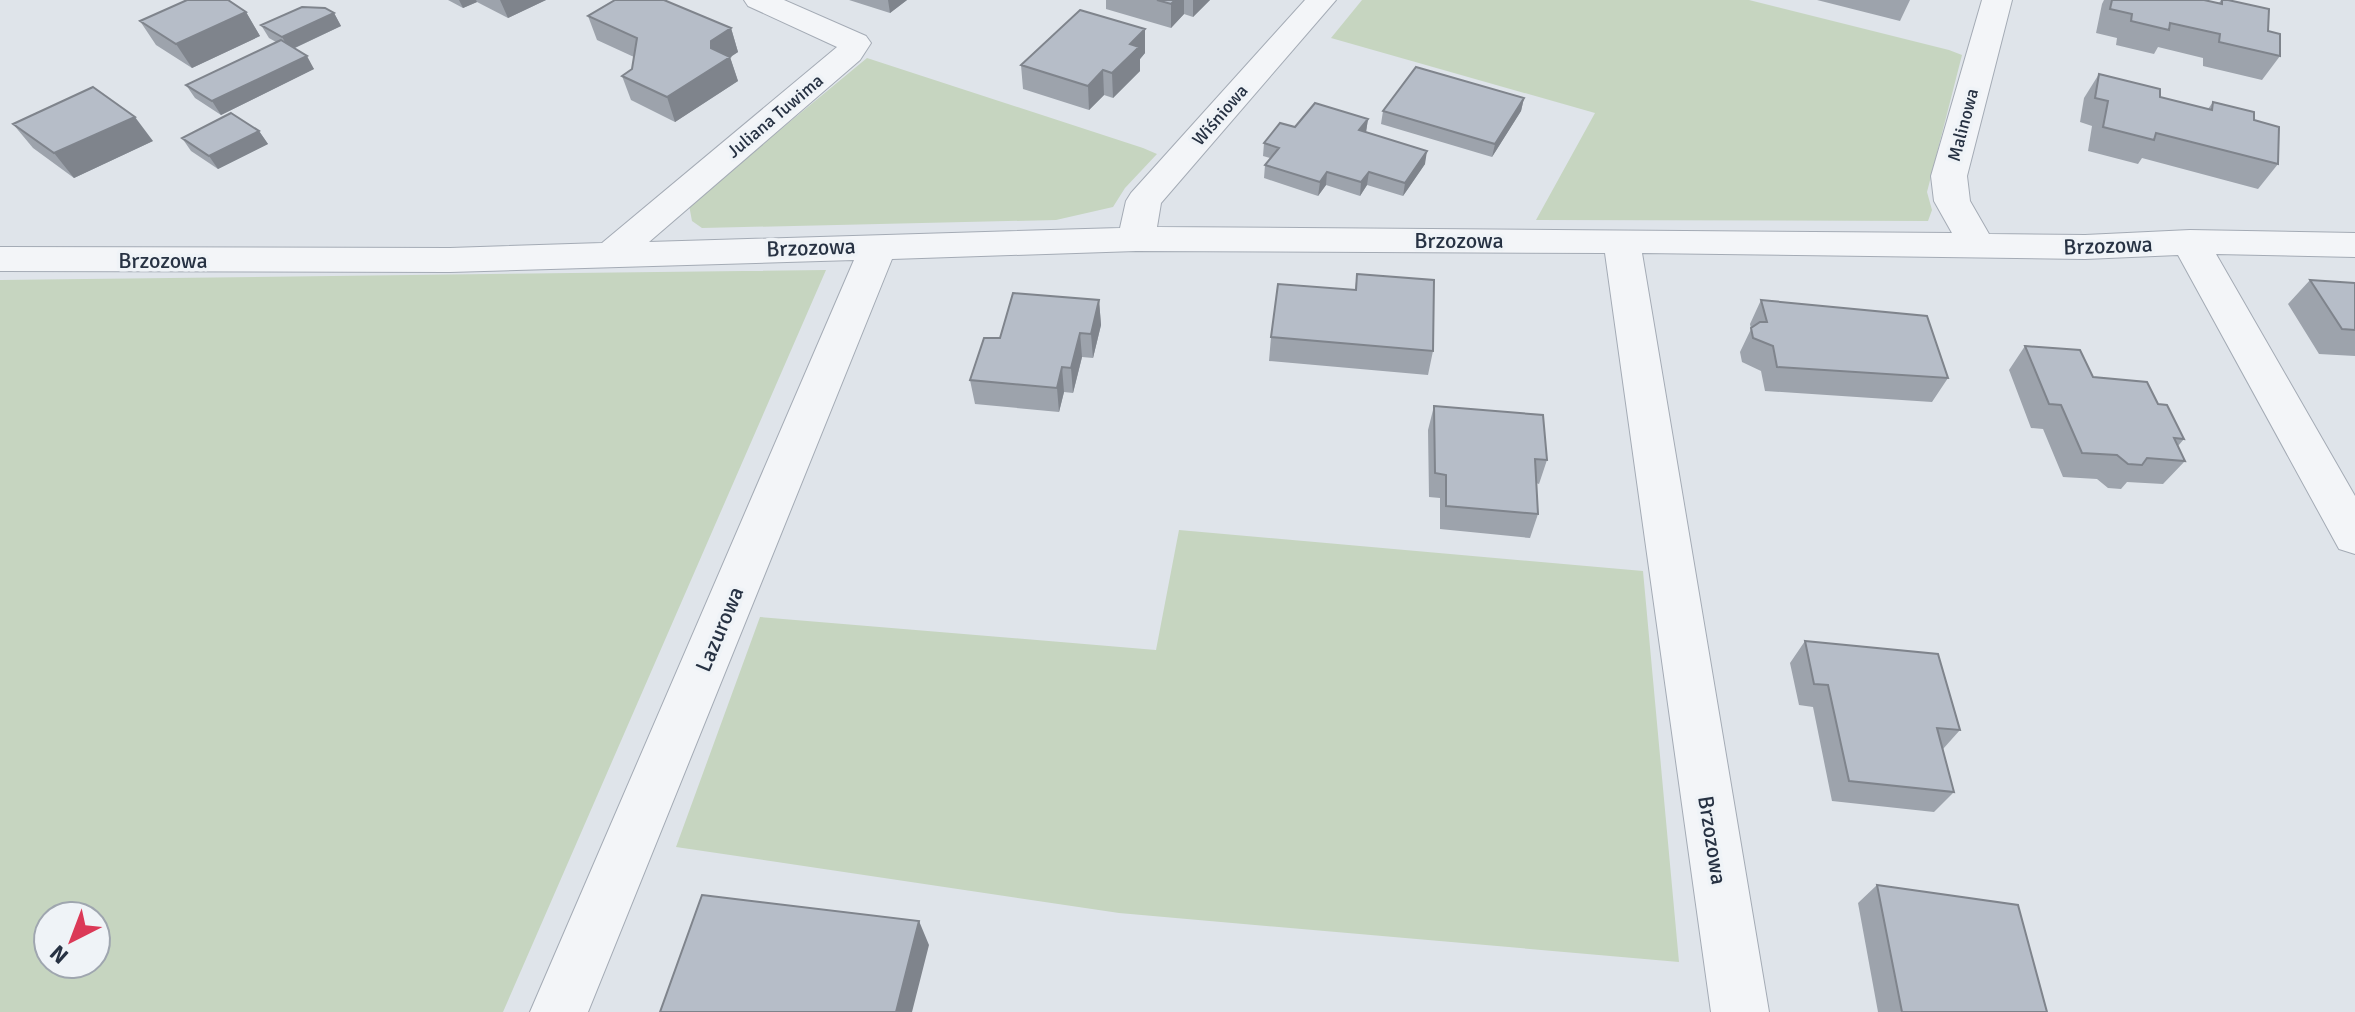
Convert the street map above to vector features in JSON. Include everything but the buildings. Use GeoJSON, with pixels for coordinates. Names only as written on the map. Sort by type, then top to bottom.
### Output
{"type":"FeatureCollection","features":[{"type":"Feature","properties":{"kind":"street","name":"Juliana Tuwima"},"geometry":{"type":"LineString","coordinates":[[612,254],[849,53],[855,43],[759,0]]}},
{"type":"Feature","properties":{"kind":"street","name":"Wiśniowa"},"geometry":{"type":"LineString","coordinates":[[1136,239],[1144,201],[1321,0]]}},
{"type":"Feature","properties":{"kind":"street","name":"Malinowa"},"geometry":{"type":"LineString","coordinates":[[1977,245],[1952,201],[1949,176],[1997,0]]}},
{"type":"Feature","properties":{"kind":"street","name":"Brzozowa"},"geometry":{"type":"LineString","coordinates":[[0,259],[450,260],[1136,239],[2085,247],[2190,242],[2355,245]]}},
{"type":"Feature","properties":{"kind":"street","name":"Brzozowa"},"geometry":{"type":"LineString","coordinates":[[1622,241],[1740,1012]]}},
{"type":"Feature","properties":{"kind":"street"},"geometry":{"type":"LineString","coordinates":[[2190,242],[2355,536]]}},
{"type":"Feature","properties":{"kind":"street","name":"Lazurowa"},"geometry":{"type":"LineString","coordinates":[[559,1012],[879,245]]}},
{"type":"Feature","properties":{"kind":"green space"},"geometry":{"type":"Polygon","coordinates":[[[1362,0],[1749,0],[1962,55],[1927,192],[1932,210],[1928,221],[1536,220],[1595,113],[1331,38],[1362,0]]]}},
{"type":"Feature","properties":{"kind":"green space"},"geometry":{"type":"Polygon","coordinates":[[[867,58],[1157,154],[1125,188],[1113,207],[1056,220],[702,228],[692,221],[689,205],[867,58]]]}},
{"type":"Feature","properties":{"kind":"green space"},"geometry":{"type":"Polygon","coordinates":[[[826,270],[503,1012],[0,1012],[0,280],[826,270]]]}},
{"type":"Feature","properties":{"kind":"green space"},"geometry":{"type":"Polygon","coordinates":[[[1179,530],[1643,571],[1679,962],[1119,913],[676,847],[760,617],[1156,650],[1179,530]]]}}]}
